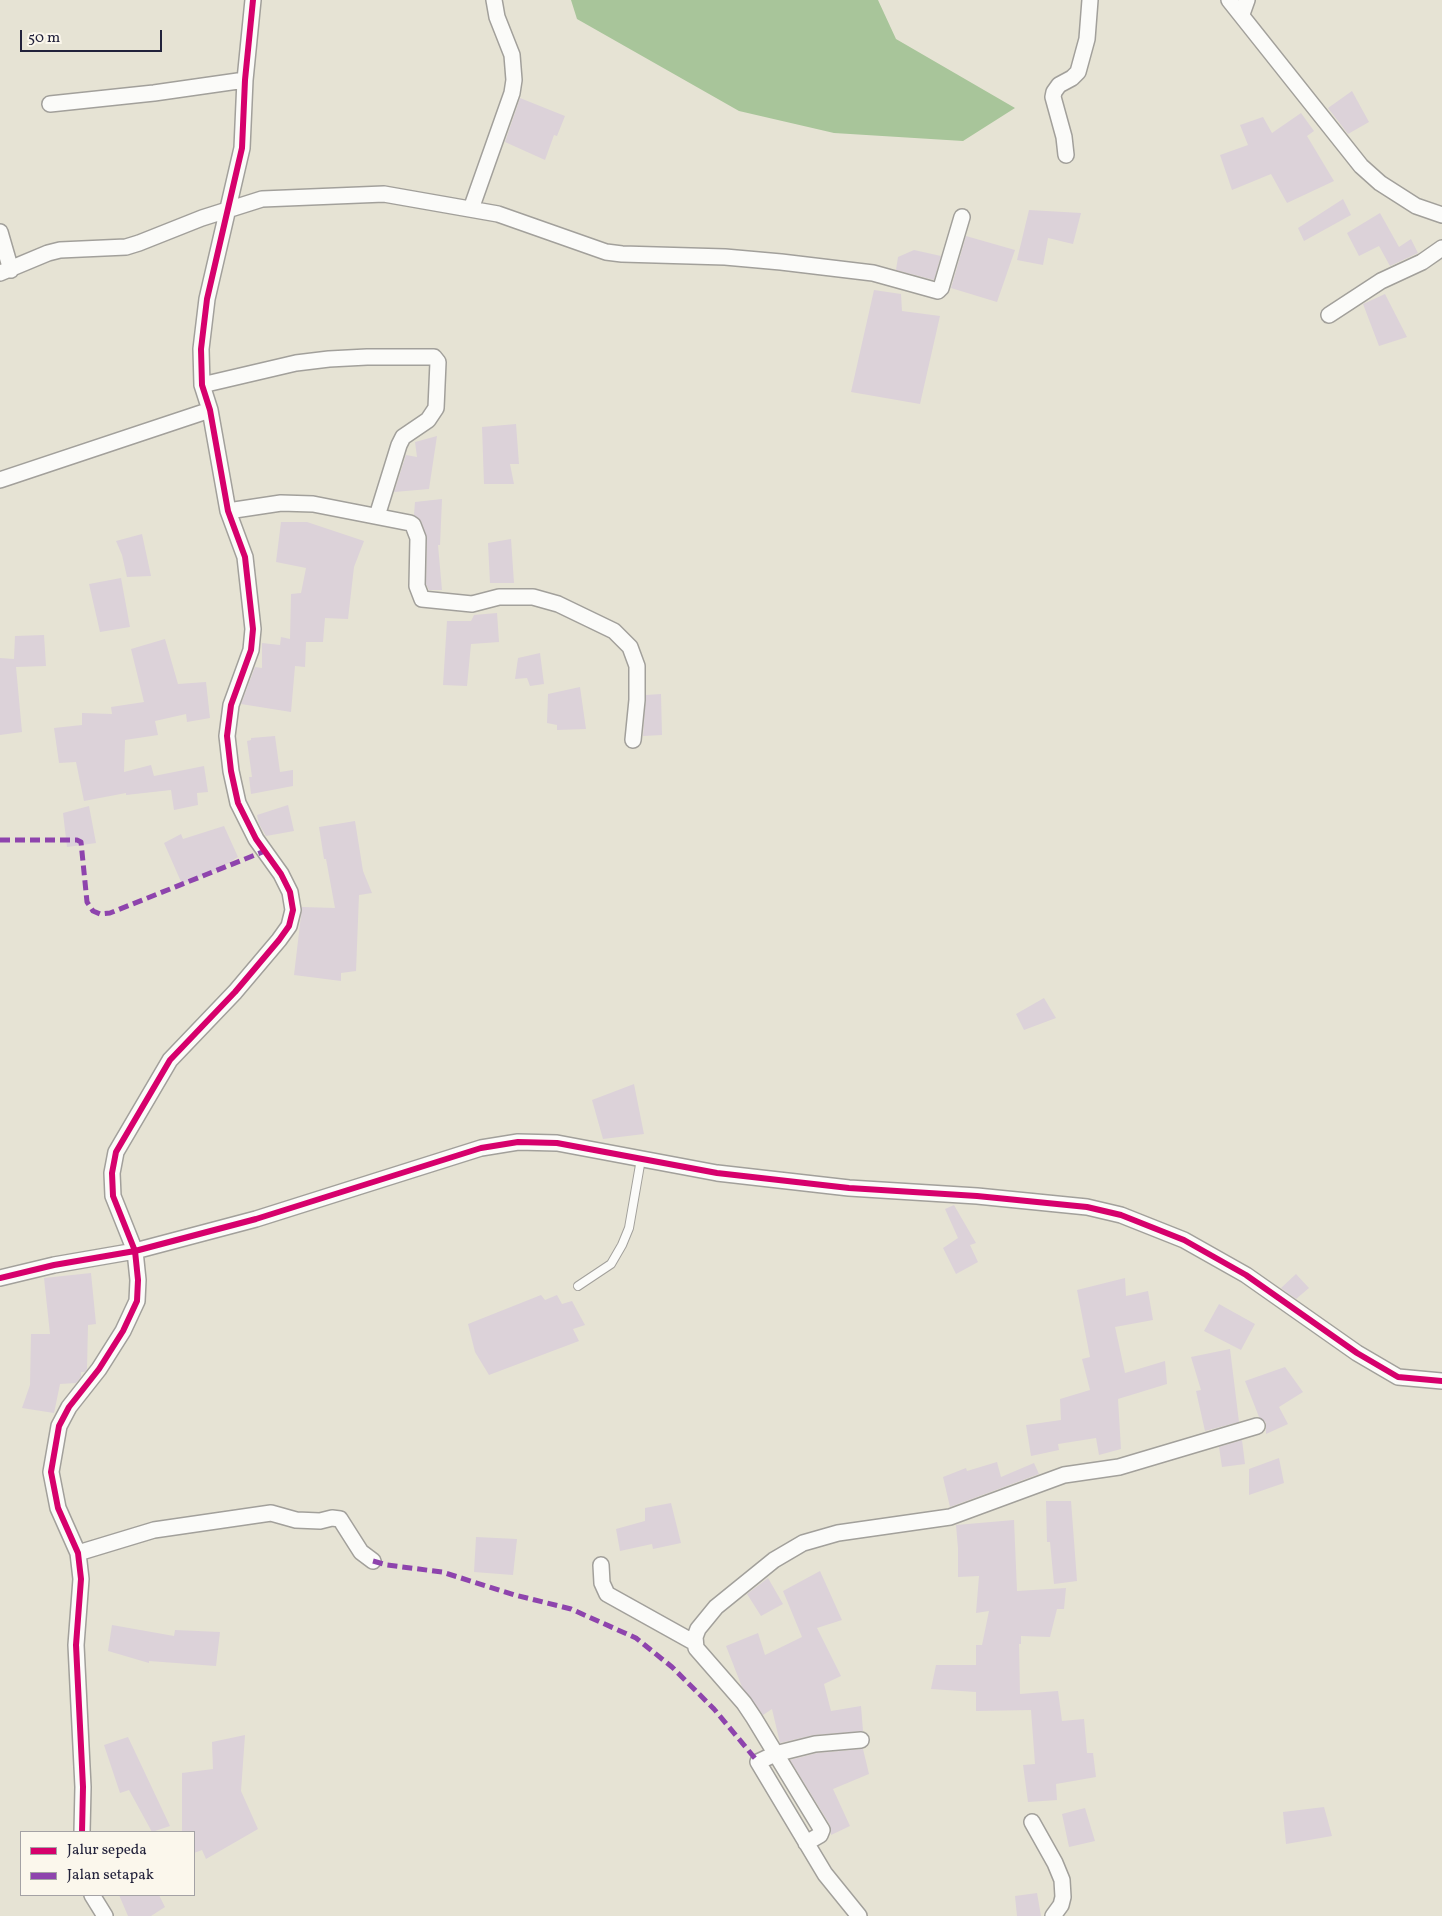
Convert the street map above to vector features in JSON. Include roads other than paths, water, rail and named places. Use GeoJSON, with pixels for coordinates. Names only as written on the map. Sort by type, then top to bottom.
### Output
{"type":"FeatureCollection","features":[{"type":"Feature","properties":{"kind":"street"},"geometry":{"type":"LineString","coordinates":[[82,1831],[83,1787],[76,1645],[81,1579],[78,1553],[58,1508],[51,1472],[54,1447],[62,1420],[99,1369],[123,1331],[137,1301],[138,1280],[135,1251],[114,1196],[112,1173],[116,1152],[170,1060],[235,992],[279,940],[289,926],[293,910],[290,892],[281,874],[256,839],[238,803],[231,771],[228,736],[231,705],[251,650],[254,629],[245,557],[228,511],[210,410],[202,385],[201,349],[207,299],[242,148],[253,0]]}},
{"type":"Feature","properties":{"kind":"street"},"geometry":{"type":"LineString","coordinates":[[471,209],[512,93],[514,80],[512,55],[497,17],[494,0]]}},
{"type":"Feature","properties":{"kind":"street"},"geometry":{"type":"LineString","coordinates":[[1066,155],[1064,137],[1053,97],[1058,85],[1075,76],[1078,72],[1087,39],[1090,0]]}},
{"type":"Feature","properties":{"kind":"street"},"geometry":{"type":"LineString","coordinates":[[1229,0],[1244,7],[1361,166],[1380,183],[1416,206],[1442,216]]}},
{"type":"Feature","properties":{"kind":"street"},"geometry":{"type":"LineString","coordinates":[[50,104],[154,93],[246,80]]}},
{"type":"Feature","properties":{"kind":"street"},"geometry":{"type":"LineString","coordinates":[[0,232],[6,272],[48,253],[60,250],[132,245],[228,209],[262,199],[384,194],[498,214],[606,252],[725,257],[781,262],[873,273],[936,291],[941,288],[962,217]]}},
{"type":"Feature","properties":{"kind":"street"},"geometry":{"type":"LineString","coordinates":[[1329,315],[1381,281],[1422,262],[1442,248]]}},
{"type":"Feature","properties":{"kind":"street"},"geometry":{"type":"LineString","coordinates":[[202,385],[296,363],[367,357],[434,356],[438,362],[436,408],[428,420],[403,438],[399,445],[377,516]]}},
{"type":"Feature","properties":{"kind":"street"},"geometry":{"type":"LineString","coordinates":[[0,480],[210,410]]}},
{"type":"Feature","properties":{"kind":"street"},"geometry":{"type":"LineString","coordinates":[[228,511],[266,505],[313,504],[413,525],[418,534],[419,542],[417,586],[422,599],[472,604],[499,597],[533,597],[558,604],[614,631],[623,639],[635,657],[637,666],[637,700],[633,740]]}},
{"type":"Feature","properties":{"kind":"street"},"geometry":{"type":"LineString","coordinates":[[0,1278],[54,1265],[135,1251],[256,1219],[414,1171],[481,1148],[518,1142],[557,1143],[717,1173],[849,1188],[977,1196],[1087,1207],[1120,1215],[1184,1240],[1246,1275],[1357,1353],[1398,1377],[1442,1381]]}},
{"type":"Feature","properties":{"kind":"street"},"geometry":{"type":"LineString","coordinates":[[769,1757],[744,1704],[699,1653],[695,1643],[698,1629],[716,1607],[774,1560],[803,1543],[838,1533],[950,1517],[1064,1475],[1119,1467],[1257,1426]]}},
{"type":"Feature","properties":{"kind":"street"},"geometry":{"type":"LineString","coordinates":[[78,1553],[154,1530],[271,1513],[296,1520],[320,1521],[332,1518],[340,1519],[362,1552],[373,1561]]}},
{"type":"Feature","properties":{"kind":"street"},"geometry":{"type":"LineString","coordinates":[[602,1565],[602,1583],[607,1594],[695,1643]]}},
{"type":"Feature","properties":{"kind":"street"},"geometry":{"type":"LineString","coordinates":[[859,1916],[835,1887],[812,1839],[758,1762],[815,1744],[861,1740]]}},
{"type":"Feature","properties":{"kind":"street"},"geometry":{"type":"LineString","coordinates":[[1032,1822],[1055,1863],[1062,1880],[1063,1898],[1061,1905],[1053,1916]]}},
{"type":"Feature","properties":{"kind":"street"},"geometry":{"type":"LineString","coordinates":[[93,1896],[105,1916]]}},
{"type":"Feature","properties":{"kind":"lane"},"geometry":{"type":"LineString","coordinates":[[578,1286],[611,1264],[622,1245],[629,1228],[641,1159]]}}]}
